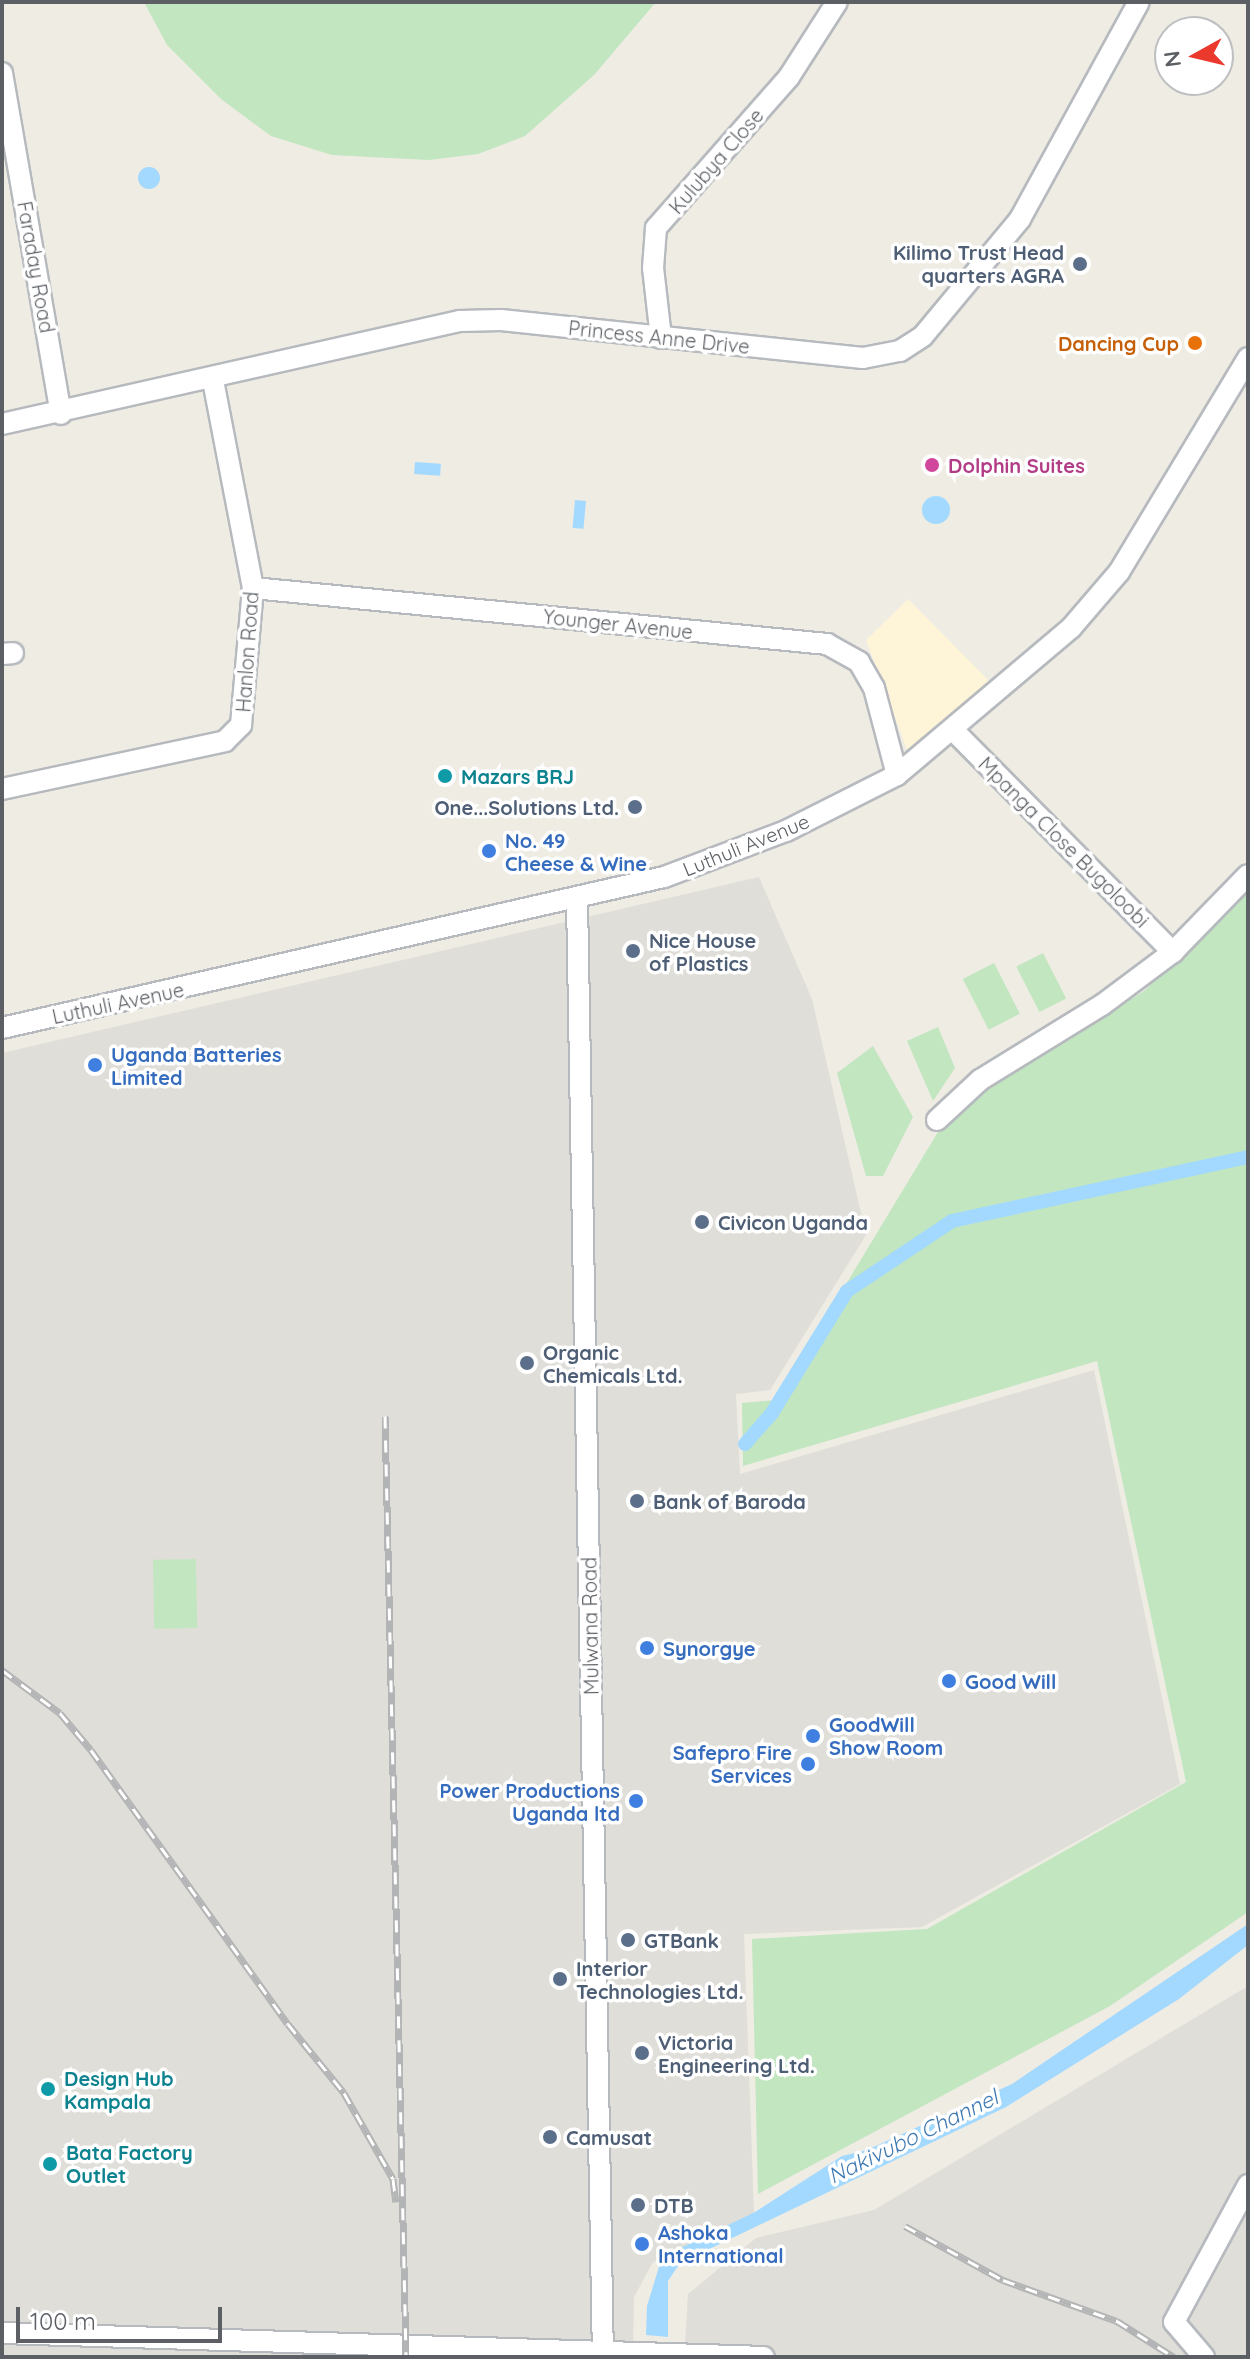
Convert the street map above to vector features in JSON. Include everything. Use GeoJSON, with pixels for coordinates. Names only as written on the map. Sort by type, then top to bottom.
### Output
{"type":"FeatureCollection","features":[{"type":"Feature","properties":{"kind":"street","name":"Kulubya Close"},"geometry":{"type":"LineString","coordinates":[[661,338],[652,255],[656,228],[789,77],[837,2]]}},
{"type":"Feature","properties":{"kind":"street","name":"Princess Anne Drive"},"geometry":{"type":"LineString","coordinates":[[2,424],[213,380],[460,321],[501,320],[863,358],[913,345],[1020,219],[1139,2]]}},
{"type":"Feature","properties":{"kind":"street","name":"Faraday Road"},"geometry":{"type":"LineString","coordinates":[[2,73],[61,414]]}},
{"type":"Feature","properties":{"kind":"street","name":"Luthuli Avenue"},"geometry":{"type":"LineString","coordinates":[[2,1028],[664,877],[786,831],[897,775],[955,732],[1071,628],[1119,572],[1248,358]]}},
{"type":"Feature","properties":{"kind":"street","name":"Hanlon Road"},"geometry":{"type":"LineString","coordinates":[[2,789],[234,735],[241,725],[253,588],[213,380]]}},
{"type":"Feature","properties":{"kind":"street","name":"Younger Avenue"},"geometry":{"type":"LineString","coordinates":[[253,588],[827,644],[859,662],[874,688],[897,775]]}},
{"type":"Feature","properties":{"kind":"street","name":"Mpanga Close Bugoloobi"},"geometry":{"type":"LineString","coordinates":[[955,732],[1173,952]]}},
{"type":"Feature","properties":{"kind":"street"},"geometry":{"type":"LineString","coordinates":[[937,1120],[980,1080],[1102,1005],[1173,952],[1248,875]]}},
{"type":"Feature","properties":{"kind":"street","name":"Mulwana Road"},"geometry":{"type":"LineString","coordinates":[[577,899],[603,2353]]}},
{"type":"Feature","properties":{"kind":"street"},"geometry":{"type":"LineString","coordinates":[[1204,2357],[1174,2322],[1248,2185]]}},
{"type":"Feature","properties":{"kind":"street"},"geometry":{"type":"LineString","coordinates":[[2,2333],[402,2352],[764,2357]]}},
{"type":"Feature","properties":{"kind":"shaded area"},"geometry":{"type":"Polygon","coordinates":[[[908,599],[995,687],[908,752],[866,640],[908,599]]]}},
{"type":"Feature","properties":{"kind":"shaded area"},"geometry":{"type":"Polygon","coordinates":[[[759,877],[812,999],[866,1235],[770,1390],[736,1394],[740,1474],[1094,1370],[1180,1784],[922,1927],[744,1934],[754,2213],[653,2262],[634,2297],[633,2357],[2,2357],[2,1053],[759,877]]]}},
{"type":"Feature","properties":{"kind":"shaded area"},"geometry":{"type":"Polygon","coordinates":[[[1248,1986],[1248,2357],[684,2357],[688,2294],[756,2238],[874,2210],[1248,1986]]]}},
{"type":"Feature","properties":{"kind":"green space"},"geometry":{"type":"Polygon","coordinates":[[[144,2],[656,2],[594,75],[525,136],[478,154],[429,160],[332,155],[271,136],[221,99],[167,45],[144,2]]]}},
{"type":"Feature","properties":{"kind":"green space"},"geometry":{"type":"Polygon","coordinates":[[[1248,890],[1248,1912],[1110,2006],[758,2194],[752,1939],[927,1929],[1186,1782],[1097,1361],[743,1466],[742,1403],[776,1400],[941,1127],[971,1100],[1144,991],[1248,890]]]}},
{"type":"Feature","properties":{"kind":"green space"},"geometry":{"type":"Polygon","coordinates":[[[1043,953],[1066,998],[1039,1012],[1016,967],[1043,953]]]}},
{"type":"Feature","properties":{"kind":"green space"},"geometry":{"type":"Polygon","coordinates":[[[994,963],[1020,1014],[989,1030],[963,979],[994,963]]]}},
{"type":"Feature","properties":{"kind":"green space"},"geometry":{"type":"Polygon","coordinates":[[[938,1027],[955,1068],[933,1101],[907,1041],[938,1027]]]}},
{"type":"Feature","properties":{"kind":"green space"},"geometry":{"type":"Polygon","coordinates":[[[873,1046],[913,1117],[883,1176],[866,1176],[837,1073],[873,1046]]]}},
{"type":"Feature","properties":{"kind":"green space"},"geometry":{"type":"Polygon","coordinates":[[[196,1559],[197,1628],[154,1629],[153,1560],[196,1559]]]}},
{"type":"Feature","properties":{"kind":"water"},"geometry":{"type":"Polygon","coordinates":[[[149,167],[160,178],[149,189],[138,178],[149,167]]]}},
{"type":"Feature","properties":{"kind":"water"},"geometry":{"type":"Polygon","coordinates":[[[415,462],[441,464],[440,476],[414,474],[415,462]]]}},
{"type":"Feature","properties":{"kind":"water"},"geometry":{"type":"Polygon","coordinates":[[[936,496],[946,500],[950,510],[946,520],[936,524],[926,520],[922,510],[926,500],[936,496]]]}},
{"type":"Feature","properties":{"kind":"water"},"geometry":{"type":"Polygon","coordinates":[[[575,500],[586,501],[584,529],[573,528],[575,500]]]}},
{"type":"Feature","properties":{"kind":"water","name":"Nakivubo Channel"},"geometry":{"type":"Polygon","coordinates":[[[1248,1924],[1248,1945],[1179,1999],[1006,2107],[680,2263],[668,2281],[668,2337],[646,2335],[647,2306],[662,2257],[755,2212],[842,2156],[867,2150],[1012,2084],[1248,1924]]]}},
{"type":"Feature","properties":{"kind":"waterway"},"geometry":{"type":"LineString","coordinates":[[745,1444],[772,1413],[847,1291],[952,1221],[1248,1157]]}},
{"type":"Feature","properties":{"kind":"railway"},"geometry":{"type":"LineString","coordinates":[[385,1416],[406,2357]]}},
{"type":"Feature","properties":{"kind":"railway"},"geometry":{"type":"LineString","coordinates":[[2,1670],[60,1713],[91,1750],[288,2024],[344,2093],[393,2179],[396,2202]]}},
{"type":"Feature","properties":{"kind":"railway"},"geometry":{"type":"LineString","coordinates":[[905,2226],[1003,2280],[1117,2321],[1174,2357]]}},
{"type":"Feature","properties":{"kind":"place","name":"Kilimo Trust Head quarters AGRA"},"geometry":{"type":"Point","coordinates":[1080,264]}},
{"type":"Feature","properties":{"kind":"place","name":"Dancing Cup"},"geometry":{"type":"Point","coordinates":[1195,343]}},
{"type":"Feature","properties":{"kind":"place","name":"Dolphin Suites"},"geometry":{"type":"Point","coordinates":[932,465]}},
{"type":"Feature","properties":{"kind":"place","name":"Mazars BRJ"},"geometry":{"type":"Point","coordinates":[445,776]}},
{"type":"Feature","properties":{"kind":"place","name":"One...Solutions Ltd."},"geometry":{"type":"Point","coordinates":[635,807]}},
{"type":"Feature","properties":{"kind":"place","name":"No. 49 Cheese & Wine"},"geometry":{"type":"Point","coordinates":[489,851]}},
{"type":"Feature","properties":{"kind":"place","name":"Nice House of Plastics"},"geometry":{"type":"Point","coordinates":[633,951]}},
{"type":"Feature","properties":{"kind":"place","name":"Uganda Batteries Limited"},"geometry":{"type":"Point","coordinates":[95,1065]}},
{"type":"Feature","properties":{"kind":"place","name":"Civicon Uganda"},"geometry":{"type":"Point","coordinates":[702,1222]}},
{"type":"Feature","properties":{"kind":"place","name":"Organic Chemicals Ltd."},"geometry":{"type":"Point","coordinates":[527,1363]}},
{"type":"Feature","properties":{"kind":"place","name":"Bank of Baroda"},"geometry":{"type":"Point","coordinates":[637,1501]}},
{"type":"Feature","properties":{"kind":"place","name":"Synorgye"},"geometry":{"type":"Point","coordinates":[647,1648]}},
{"type":"Feature","properties":{"kind":"place","name":"Good Will"},"geometry":{"type":"Point","coordinates":[949,1681]}},
{"type":"Feature","properties":{"kind":"place","name":"GoodWill Show Room"},"geometry":{"type":"Point","coordinates":[813,1736]}},
{"type":"Feature","properties":{"kind":"place","name":"Safepro Fire Services"},"geometry":{"type":"Point","coordinates":[808,1764]}},
{"type":"Feature","properties":{"kind":"place","name":"Power Productions Uganda ltd"},"geometry":{"type":"Point","coordinates":[636,1801]}},
{"type":"Feature","properties":{"kind":"place","name":"GTBank"},"geometry":{"type":"Point","coordinates":[628,1940]}},
{"type":"Feature","properties":{"kind":"place","name":"Interior Technologies Ltd."},"geometry":{"type":"Point","coordinates":[560,1979]}},
{"type":"Feature","properties":{"kind":"place","name":"Victoria Engineering Ltd."},"geometry":{"type":"Point","coordinates":[642,2053]}},
{"type":"Feature","properties":{"kind":"place","name":"Design Hub Kampala"},"geometry":{"type":"Point","coordinates":[48,2089]}},
{"type":"Feature","properties":{"kind":"place","name":"Camusat"},"geometry":{"type":"Point","coordinates":[550,2137]}},
{"type":"Feature","properties":{"kind":"place","name":"Bata Factory Outlet"},"geometry":{"type":"Point","coordinates":[50,2164]}},
{"type":"Feature","properties":{"kind":"place","name":"DTB"},"geometry":{"type":"Point","coordinates":[638,2205]}},
{"type":"Feature","properties":{"kind":"place","name":"Ashoka International"},"geometry":{"type":"Point","coordinates":[642,2244]}}]}
